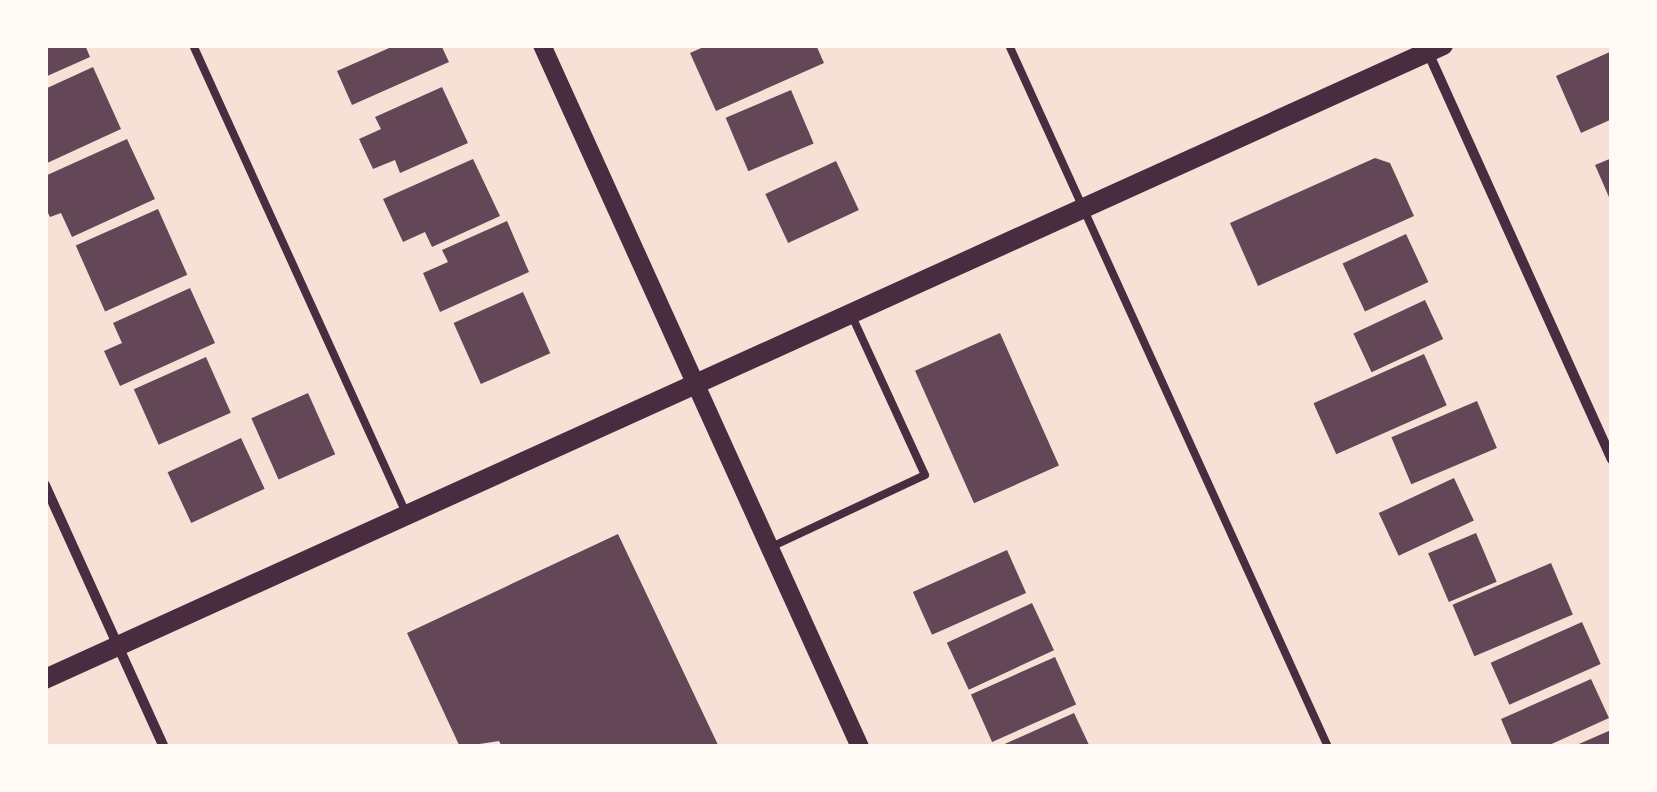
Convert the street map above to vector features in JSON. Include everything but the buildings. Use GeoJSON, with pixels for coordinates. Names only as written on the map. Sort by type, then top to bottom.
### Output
{"type":"FeatureCollection","features":[{"type":"Feature","properties":{"kind":"main road"},"geometry":{"type":"LineString","coordinates":[[45,679],[1432,47]]}},
{"type":"Feature","properties":{"kind":"street"},"geometry":{"type":"LineString","coordinates":[[542,45],[860,747]]}},
{"type":"Feature","properties":{"kind":"street"},"geometry":{"type":"LineString","coordinates":[[1432,47],[1612,459]]}},
{"type":"Feature","properties":{"kind":"street"},"geometry":{"type":"LineString","coordinates":[[45,485],[164,747]]}},
{"type":"Feature","properties":{"kind":"lane"},"geometry":{"type":"LineString","coordinates":[[193,45],[406,513]]}},
{"type":"Feature","properties":{"kind":"lane"},"geometry":{"type":"LineString","coordinates":[[1009,45],[1328,747]]}},
{"type":"Feature","properties":{"kind":"lane"},"geometry":{"type":"LineString","coordinates":[[769,548],[926,475],[850,310]]}}]}
